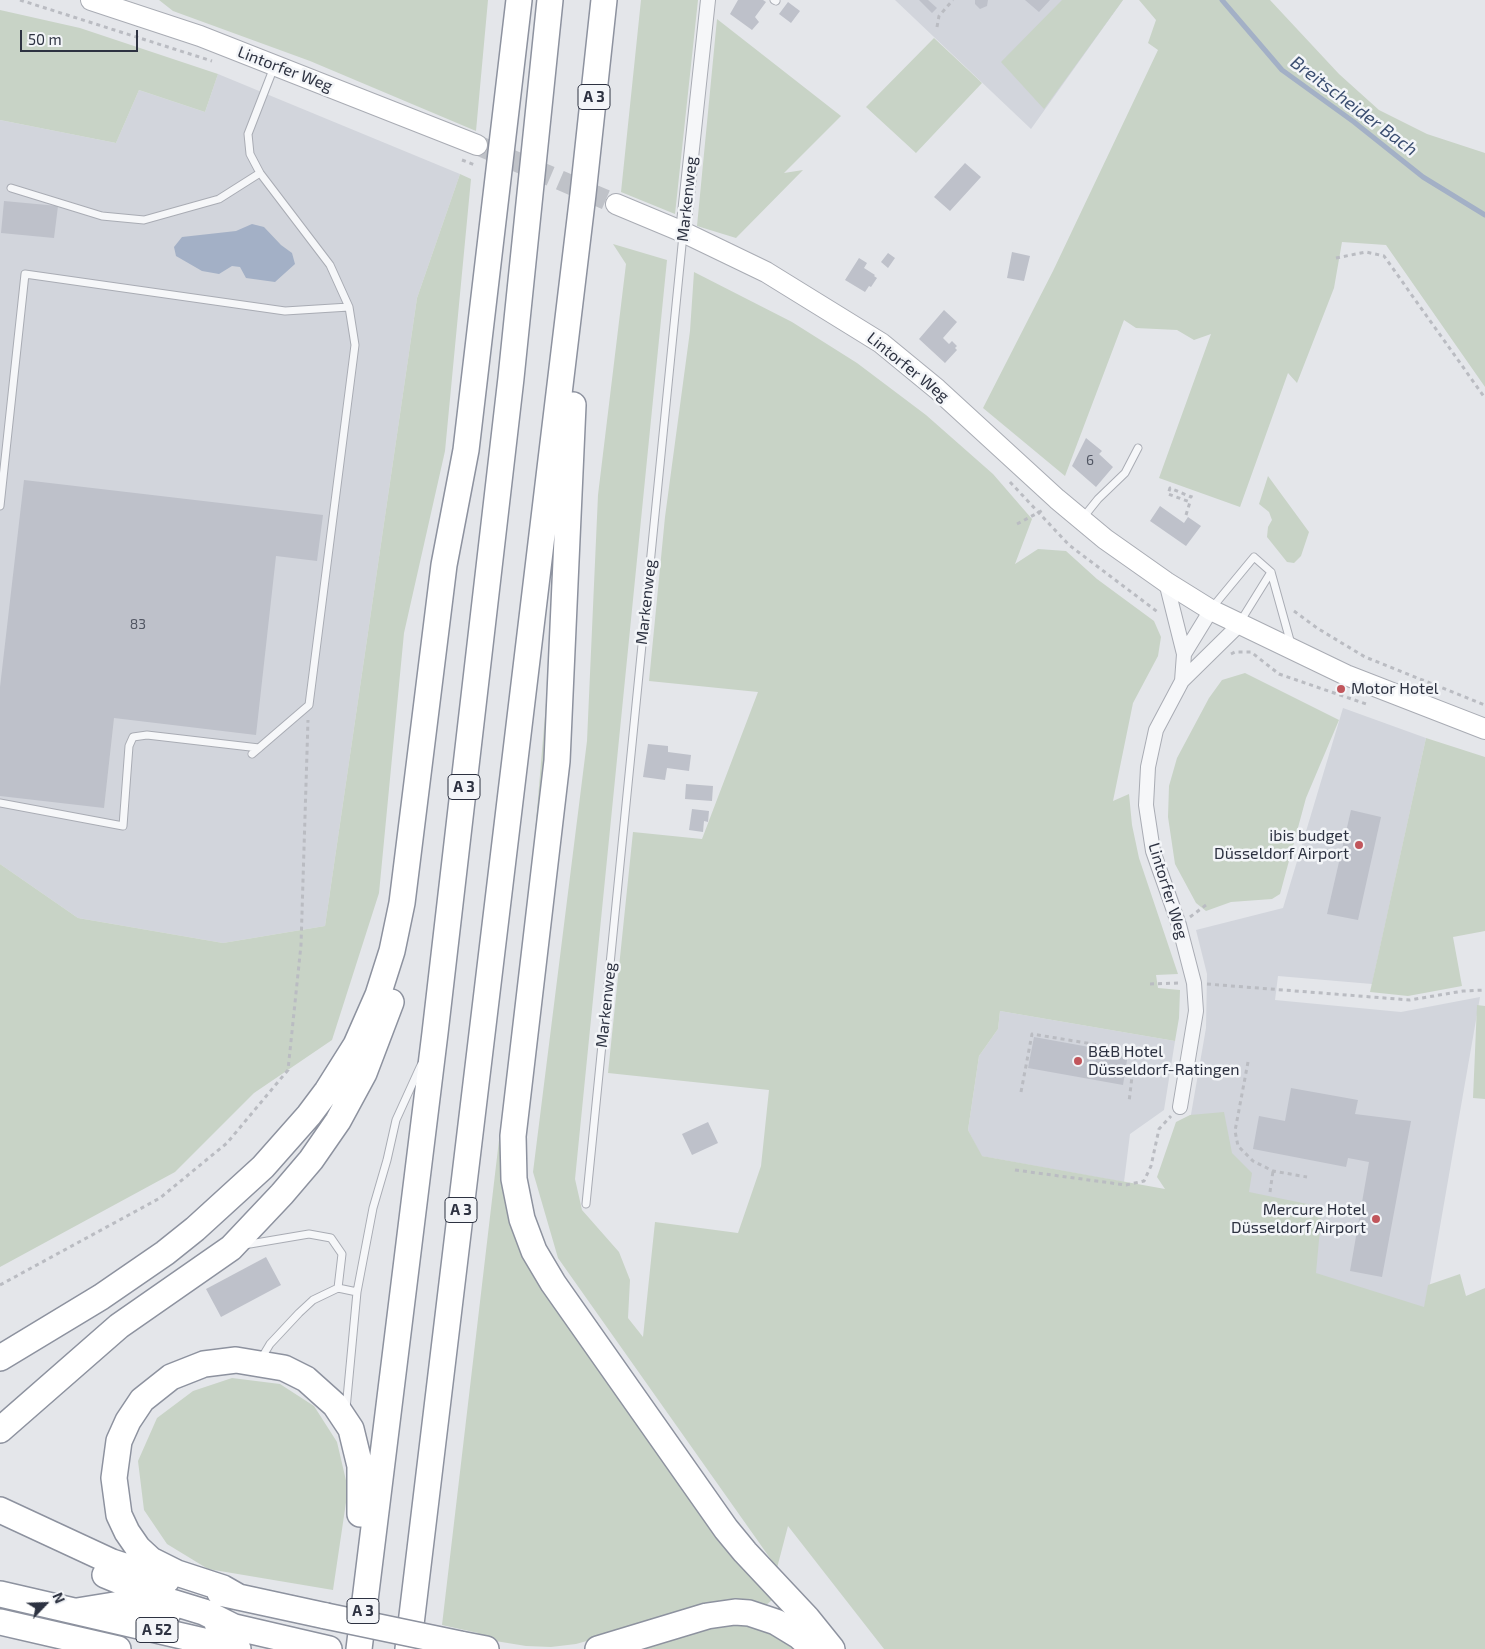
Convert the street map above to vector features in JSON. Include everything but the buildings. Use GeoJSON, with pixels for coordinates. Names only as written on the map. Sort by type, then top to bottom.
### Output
{"type":"FeatureCollection","features":[{"type":"Feature","properties":{"kind":"highway"},"geometry":{"type":"LineString","coordinates":[[0,1358],[101,1297],[165,1253],[229,1200],[288,1140],[332,1083],[368,1021],[392,951],[402,903],[444,565],[466,450],[519,0]]}},
{"type":"Feature","properties":{"kind":"highway","name":"A 3"},"geometry":{"type":"LineString","coordinates":[[359,1649],[435,1033],[511,378],[550,0]]}},
{"type":"Feature","properties":{"kind":"highway","name":"A 3"},"geometry":{"type":"LineString","coordinates":[[408,1649],[583,194],[604,0]]}},
{"type":"Feature","properties":{"kind":"highway"},"geometry":{"type":"LineString","coordinates":[[583,194],[557,761],[513,1136],[514,1179],[522,1220],[534,1251],[553,1282],[735,1542],[794,1603],[832,1649]]}},
{"type":"Feature","properties":{"kind":"highway"},"geometry":{"type":"LineString","coordinates":[[0,1430],[118,1326],[231,1248],[311,1160],[338,1121],[364,1073],[388,1014],[404,948],[402,903]]}},
{"type":"Feature","properties":{"kind":"highway"},"geometry":{"type":"LineString","coordinates":[[237,1596],[223,1588],[162,1567],[138,1548],[119,1516],[115,1496],[115,1460],[120,1441],[135,1410],[155,1388],[171,1377],[188,1369],[220,1360],[260,1362],[284,1368],[306,1379],[326,1396],[345,1418],[359,1453],[362,1482],[360,1529],[368,1572]]}},
{"type":"Feature","properties":{"kind":"highway"},"geometry":{"type":"LineString","coordinates":[[0,1511],[57,1538],[138,1571],[326,1616],[486,1649]]}},
{"type":"Feature","properties":{"kind":"highway"},"geometry":{"type":"LineString","coordinates":[[0,1511],[25,1533],[102,1573],[159,1598],[204,1612],[235,1638],[327,1648]]}},
{"type":"Feature","properties":{"kind":"highway","name":"A 52"},"geometry":{"type":"LineString","coordinates":[[0,1594],[76,1611],[235,1638]]}},
{"type":"Feature","properties":{"kind":"highway"},"geometry":{"type":"LineString","coordinates":[[598,1649],[707,1616],[735,1612],[749,1613],[776,1622],[799,1636],[814,1649]]}},
{"type":"Feature","properties":{"kind":"highway","name":"A 52"},"geometry":{"type":"LineString","coordinates":[[0,1622],[118,1649]]}},
{"type":"Feature","properties":{"kind":"highway"},"geometry":{"type":"LineString","coordinates":[[0,1639],[44,1649]]}},
{"type":"Feature","properties":{"kind":"main road","name":"Lintorfer Weg"},"geometry":{"type":"LineString","coordinates":[[91,0],[200,36],[477,145]]}},
{"type":"Feature","properties":{"kind":"main road","name":"Lintorfer Weg"},"geometry":{"type":"LineString","coordinates":[[616,204],[683,232],[766,272],[882,344],[938,389],[1057,499],[1166,582],[1211,610],[1346,675],[1485,729]]}},
{"type":"Feature","properties":{"kind":"street","name":"Markenweg"},"geometry":{"type":"LineString","coordinates":[[683,232],[708,0]]}},
{"type":"Feature","properties":{"kind":"street","name":"Lintorfer Weg"},"geometry":{"type":"LineString","coordinates":[[1166,582],[1184,654],[1182,681]]}},
{"type":"Feature","properties":{"kind":"street","name":"Lintorfer Weg"},"geometry":{"type":"LineString","coordinates":[[1184,654],[1211,610]]}},
{"type":"Feature","properties":{"kind":"street","name":"Lintorfer Weg"},"geometry":{"type":"LineString","coordinates":[[1180,1107],[1196,1011],[1194,983],[1179,925],[1153,851],[1146,806],[1148,767],[1156,730],[1182,681],[1239,624]]}},
{"type":"Feature","properties":{"kind":"lane"},"geometry":{"type":"LineString","coordinates":[[252,754],[309,705],[355,345],[348,307],[330,265],[260,173],[250,154],[248,134],[275,65]]}},
{"type":"Feature","properties":{"kind":"lane"},"geometry":{"type":"LineString","coordinates":[[11,188],[102,216],[144,220],[219,198],[260,173]]}},
{"type":"Feature","properties":{"kind":"lane","name":"Markenweg"},"geometry":{"type":"LineString","coordinates":[[586,1204],[683,232]]}},
{"type":"Feature","properties":{"kind":"lane"},"geometry":{"type":"LineString","coordinates":[[0,506],[26,274],[285,311],[348,307]]}},
{"type":"Feature","properties":{"kind":"lane"},"geometry":{"type":"LineString","coordinates":[[1082,519],[1098,499],[1124,473],[1138,448]]}},
{"type":"Feature","properties":{"kind":"lane"},"geometry":{"type":"LineString","coordinates":[[1211,610],[1254,558],[1272,572],[1277,598],[1293,651]]}},
{"type":"Feature","properties":{"kind":"lane"},"geometry":{"type":"LineString","coordinates":[[1239,624],[1272,572]]}},
{"type":"Feature","properties":{"kind":"lane"},"geometry":{"type":"LineString","coordinates":[[0,803],[123,826],[129,746],[134,737],[148,735],[259,748]]}},
{"type":"Feature","properties":{"kind":"lane"},"geometry":{"type":"LineString","coordinates":[[345,1418],[357,1292],[373,1208],[396,1120],[435,1033]]}},
{"type":"Feature","properties":{"kind":"lane"},"geometry":{"type":"LineString","coordinates":[[231,1248],[308,1234],[331,1238],[342,1254],[338,1288]]}},
{"type":"Feature","properties":{"kind":"lane"},"geometry":{"type":"LineString","coordinates":[[260,1362],[270,1344],[314,1300],[338,1288],[357,1292]]}},
{"type":"Feature","properties":{"kind":"path"},"geometry":{"type":"LineString","coordinates":[[20,0],[215,62]]}},
{"type":"Feature","properties":{"kind":"path"},"geometry":{"type":"LineString","coordinates":[[937,27],[938,16],[953,0]]}},
{"type":"Feature","properties":{"kind":"path"},"geometry":{"type":"LineString","coordinates":[[457,158],[475,165]]}},
{"type":"Feature","properties":{"kind":"path"},"geometry":{"type":"LineString","coordinates":[[1336,258],[1366,252],[1384,256],[1485,398]]}},
{"type":"Feature","properties":{"kind":"path"},"geometry":{"type":"LineString","coordinates":[[1186,515],[1190,502],[1168,494],[1170,488],[1191,497],[1193,492]]}},
{"type":"Feature","properties":{"kind":"path"},"geometry":{"type":"LineString","coordinates":[[1017,524],[1038,514],[1057,499]]}},
{"type":"Feature","properties":{"kind":"path"},"geometry":{"type":"LineString","coordinates":[[1277,598],[1317,628],[1365,657],[1485,705]]}},
{"type":"Feature","properties":{"kind":"path"},"geometry":{"type":"LineString","coordinates":[[0,1285],[160,1198],[227,1143],[288,1070],[301,945],[309,705]]}},
{"type":"Feature","properties":{"kind":"path"},"geometry":{"type":"LineString","coordinates":[[1150,984],[1194,983],[1410,1000],[1463,991],[1485,990]]}},
{"type":"Feature","properties":{"kind":"path"},"geometry":{"type":"LineString","coordinates":[[1021,1092],[1032,1034],[1136,1051],[1129,1102]]}},
{"type":"Feature","properties":{"kind":"path"},"geometry":{"type":"LineString","coordinates":[[1248,1062],[1236,1137],[1244,1154],[1273,1171],[1306,1177]]}},
{"type":"Feature","properties":{"kind":"path"},"geometry":{"type":"LineString","coordinates":[[1014,1170],[1126,1185],[1144,1181],[1151,1166],[1159,1130],[1180,1107]]}},
{"type":"Feature","properties":{"kind":"path"},"geometry":{"type":"LineString","coordinates":[[1270,1192],[1273,1171]]}},
{"type":"Feature","properties":{"kind":"shaded area"},"geometry":{"type":"Polygon","coordinates":[[[159,0],[488,0],[476,131],[310,61],[173,11],[159,0]]]}},
{"type":"Feature","properties":{"kind":"shaded area"},"geometry":{"type":"Polygon","coordinates":[[[641,0],[698,0],[675,214],[621,192],[641,0]]]}},
{"type":"Feature","properties":{"kind":"shaded area"},"geometry":{"type":"Polygon","coordinates":[[[895,0],[1123,0],[1031,129],[895,0]]]}},
{"type":"Feature","properties":{"kind":"shaded area"},"geometry":{"type":"Polygon","coordinates":[[[1062,0],[1123,0],[1044,109],[1001,62],[1062,0]]]}},
{"type":"Feature","properties":{"kind":"shaded area"},"geometry":{"type":"Polygon","coordinates":[[[1139,0],[1270,0],[1339,74],[1379,110],[1427,134],[1485,153],[1485,387],[1386,245],[1342,242],[1334,288],[1297,383],[1288,373],[1240,507],[1159,478],[1211,334],[1194,340],[1177,330],[1136,328],[1124,320],[1065,476],[983,408],[1053,271],[1158,50],[1148,43],[1156,20],[1139,0]]]}},
{"type":"Feature","properties":{"kind":"shaded area"},"geometry":{"type":"Polygon","coordinates":[[[0,10],[80,28],[218,74],[205,112],[139,90],[116,143],[0,120],[0,10]]]}},
{"type":"Feature","properties":{"kind":"shaded area"},"geometry":{"type":"Polygon","coordinates":[[[717,19],[841,116],[784,173],[803,170],[736,238],[697,226],[717,19]]]}},
{"type":"Feature","properties":{"kind":"shaded area"},"geometry":{"type":"Polygon","coordinates":[[[934,38],[982,83],[916,153],[866,107],[934,38]]]}},
{"type":"Feature","properties":{"kind":"shaded area"},"geometry":{"type":"Polygon","coordinates":[[[218,74],[460,174],[417,298],[325,926],[223,943],[78,918],[0,864],[0,120],[116,143],[139,90],[205,112],[218,74]]]}},
{"type":"Feature","properties":{"kind":"shaded area"},"geometry":{"type":"Polygon","coordinates":[[[460,174],[471,179],[445,451],[404,633],[379,893],[332,1040],[254,1093],[175,1172],[0,1267],[0,864],[78,918],[223,943],[325,926],[417,298],[460,174]]]}},
{"type":"Feature","properties":{"kind":"shaded area"},"geometry":{"type":"Polygon","coordinates":[[[613,244],[667,260],[575,1179],[582,1210],[619,1252],[630,1280],[628,1318],[643,1337],[655,1222],[738,1233],[761,1166],[769,1090],[608,1073],[633,832],[702,839],[758,692],[649,681],[665,517],[690,331],[694,272],[792,322],[857,363],[926,415],[993,474],[1032,519],[1015,564],[1038,549],[1066,551],[1097,579],[1154,621],[1161,637],[1158,656],[1133,703],[1113,801],[1129,794],[1132,825],[1139,858],[1178,974],[1156,975],[1158,988],[1180,990],[1179,1018],[1175,1041],[1000,1011],[998,1029],[979,1056],[968,1130],[982,1156],[1165,1189],[1157,1177],[1176,1122],[1190,1115],[1224,1112],[1232,1153],[1252,1173],[1249,1192],[1322,1207],[1316,1273],[1424,1307],[1428,1285],[1460,1274],[1466,1296],[1485,1288],[1485,1649],[884,1649],[788,1526],[777,1568],[558,1258],[533,1172],[587,741],[598,495],[626,264],[613,244]]]}},
{"type":"Feature","properties":{"kind":"shaded area"},"geometry":{"type":"Polygon","coordinates":[[[1268,476],[1309,532],[1301,556],[1294,563],[1287,562],[1267,537],[1268,527],[1272,520],[1269,512],[1259,504],[1268,476]]]}},
{"type":"Feature","properties":{"kind":"shaded area"},"geometry":{"type":"Polygon","coordinates":[[[553,620],[559,621],[509,1181],[626,1396],[772,1600],[765,1606],[738,1600],[722,1600],[576,1644],[551,1647],[526,1646],[477,1638],[478,1633],[442,1625],[535,834],[553,620]]]}},
{"type":"Feature","properties":{"kind":"shaded area"},"geometry":{"type":"Polygon","coordinates":[[[1245,673],[1339,720],[1306,798],[1280,894],[1272,899],[1231,902],[1206,911],[1196,903],[1175,864],[1168,817],[1169,786],[1177,758],[1209,698],[1222,680],[1245,673]]]}},
{"type":"Feature","properties":{"kind":"shaded area"},"geometry":{"type":"Polygon","coordinates":[[[1343,708],[1426,738],[1372,984],[1278,976],[1275,1000],[1401,1012],[1480,997],[1423,1324],[1163,1276],[1206,1028],[1207,974],[1196,930],[1283,908],[1343,708]]]}},
{"type":"Feature","properties":{"kind":"shaded area"},"geometry":{"type":"Polygon","coordinates":[[[1426,738],[1485,757],[1485,931],[1453,937],[1462,986],[1408,996],[1370,992],[1426,738]]]}},
{"type":"Feature","properties":{"kind":"shaded area"},"geometry":{"type":"Polygon","coordinates":[[[1477,1005],[1485,1006],[1485,1099],[1473,1098],[1477,1005]]]}},
{"type":"Feature","properties":{"kind":"shaded area"},"geometry":{"type":"Polygon","coordinates":[[[1000,1011],[1175,1041],[1164,1110],[1130,1134],[1124,1182],[981,1156],[968,1130],[979,1056],[998,1029],[1000,1011]]]}},
{"type":"Feature","properties":{"kind":"shaded area"},"geometry":{"type":"Polygon","coordinates":[[[232,1378],[280,1384],[314,1406],[337,1442],[348,1489],[333,1590],[208,1569],[167,1544],[144,1510],[138,1461],[157,1418],[193,1391],[232,1378]]]}},
{"type":"Feature","properties":{"kind":"shaded area"},"geometry":{"type":"Polygon","coordinates":[[[738,1623],[770,1631],[797,1649],[627,1649],[680,1633],[738,1623]]]}},
{"type":"Feature","properties":{"kind":"water"},"geometry":{"type":"Polygon","coordinates":[[[252,224],[264,227],[281,245],[292,253],[295,264],[275,282],[246,278],[240,267],[232,266],[219,274],[202,271],[176,256],[174,247],[182,237],[236,231],[252,224]]]}},
{"type":"Feature","properties":{"kind":"waterway","name":"Breitscheider Bach"},"geometry":{"type":"LineString","coordinates":[[1222,0],[1282,70],[1354,122],[1423,177],[1485,215]]}},
{"type":"Feature","properties":{"kind":"tunnel"},"geometry":{"type":"LineString","coordinates":[[477,145],[616,204]]}},
{"type":"Feature","properties":{"kind":"place","name":"Motor Hotel"},"geometry":{"type":"Point","coordinates":[1341,689]}},
{"type":"Feature","properties":{"kind":"place","name":"ibis budget Düsseldorf Airport"},"geometry":{"type":"Point","coordinates":[1359,845]}},
{"type":"Feature","properties":{"kind":"place","name":"B&B Hotel Düsseldorf-Ratingen"},"geometry":{"type":"Point","coordinates":[1078,1061]}},
{"type":"Feature","properties":{"kind":"place","name":"Mercure Hotel Düsseldorf Airport"},"geometry":{"type":"Point","coordinates":[1376,1219]}}]}
